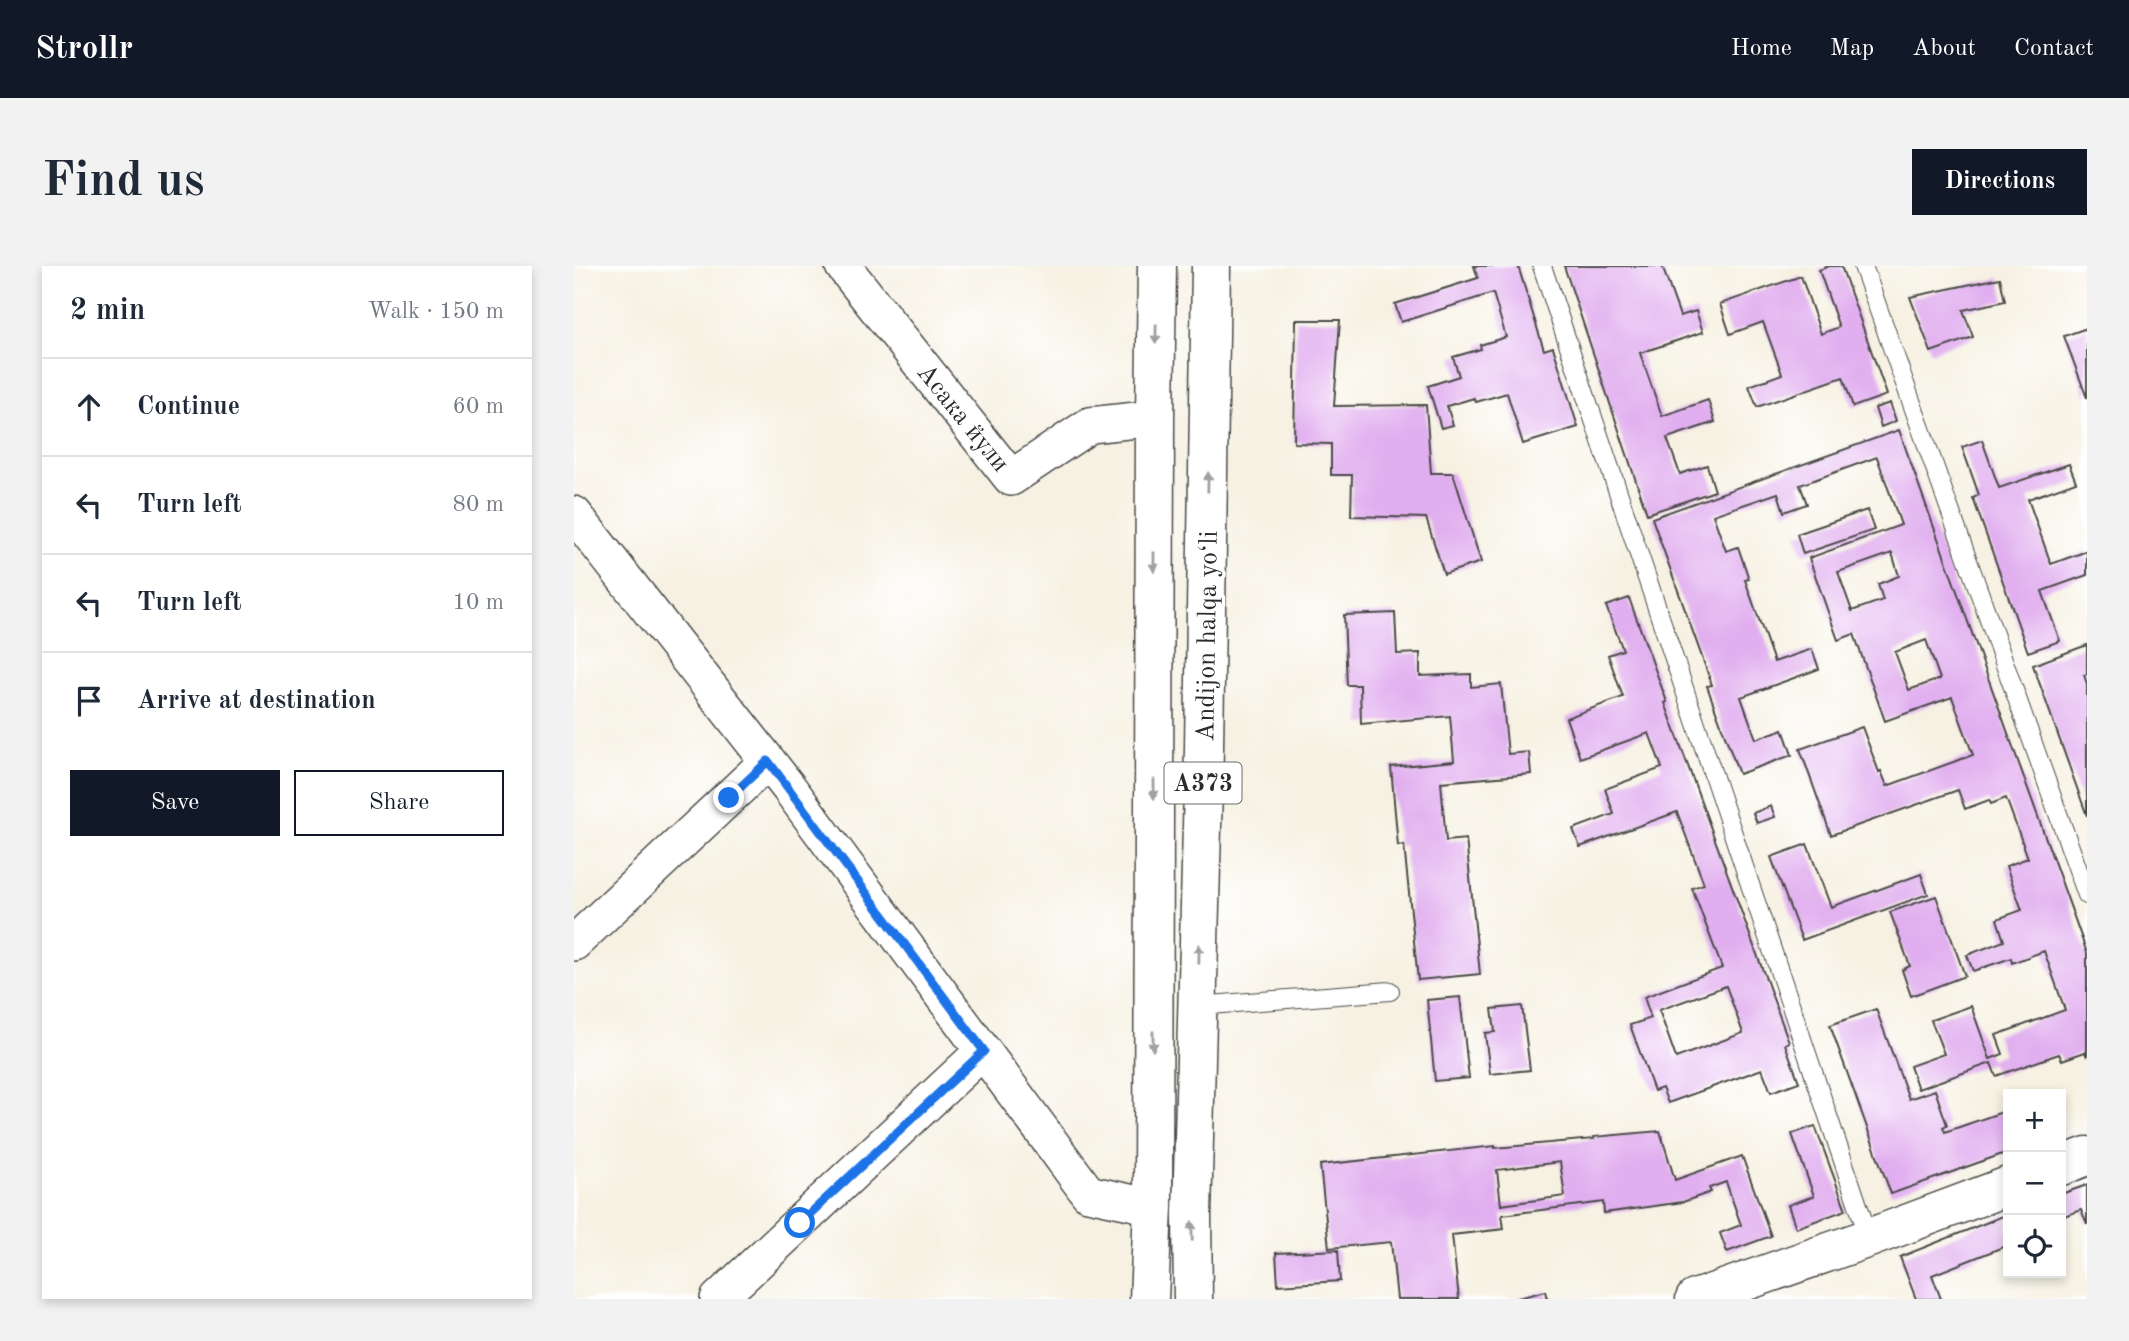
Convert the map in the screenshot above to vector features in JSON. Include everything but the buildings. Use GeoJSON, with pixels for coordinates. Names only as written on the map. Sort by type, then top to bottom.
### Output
{"type":"FeatureCollection","features":[{"type":"Feature","properties":{"kind":"main road","name":"Andijon halqa yo‘li"},"geometry":{"type":"LineString","coordinates":[[1149,1299],[1153,1207],[1157,266]]}},
{"type":"Feature","properties":{"kind":"main road","name":"Andijon halqa yo‘li"},"geometry":{"type":"LineString","coordinates":[[1194,1299],[1192,1201],[1204,735],[1211,266]]}},
{"type":"Feature","properties":{"kind":"main road"},"geometry":{"type":"LineString","coordinates":[[2066,1164],[2087,1156]]}},
{"type":"Feature","properties":{"kind":"main road"},"geometry":{"type":"LineString","coordinates":[[1695,1299],[1869,1238],[2003,1187]]}},
{"type":"Feature","properties":{"kind":"street","name":"Асака йули"},"geometry":{"type":"LineString","coordinates":[[843,266],[1011,478],[1090,425],[1155,418]]}},
{"type":"Feature","properties":{"kind":"street"},"geometry":{"type":"LineString","coordinates":[[574,514],[768,761],[1088,1193],[1153,1207]]}},
{"type":"Feature","properties":{"kind":"street"},"geometry":{"type":"LineString","coordinates":[[574,943],[768,761]]}},
{"type":"Feature","properties":{"kind":"street"},"geometry":{"type":"LineString","coordinates":[[718,1299],[984,1051]]}},
{"type":"Feature","properties":{"kind":"lane"},"geometry":{"type":"LineString","coordinates":[[1542,266],[1869,1238]]}},
{"type":"Feature","properties":{"kind":"lane"},"geometry":{"type":"LineString","coordinates":[[1863,266],[2087,895]]}},
{"type":"Feature","properties":{"kind":"lane"},"geometry":{"type":"LineString","coordinates":[[1197,1006],[1390,991]]}},
{"type":"Feature","properties":{"kind":"route"},"geometry":{"type":"LineString","coordinates":[[729,798],[768,761],[984,1051],[800,1223]]}}]}
